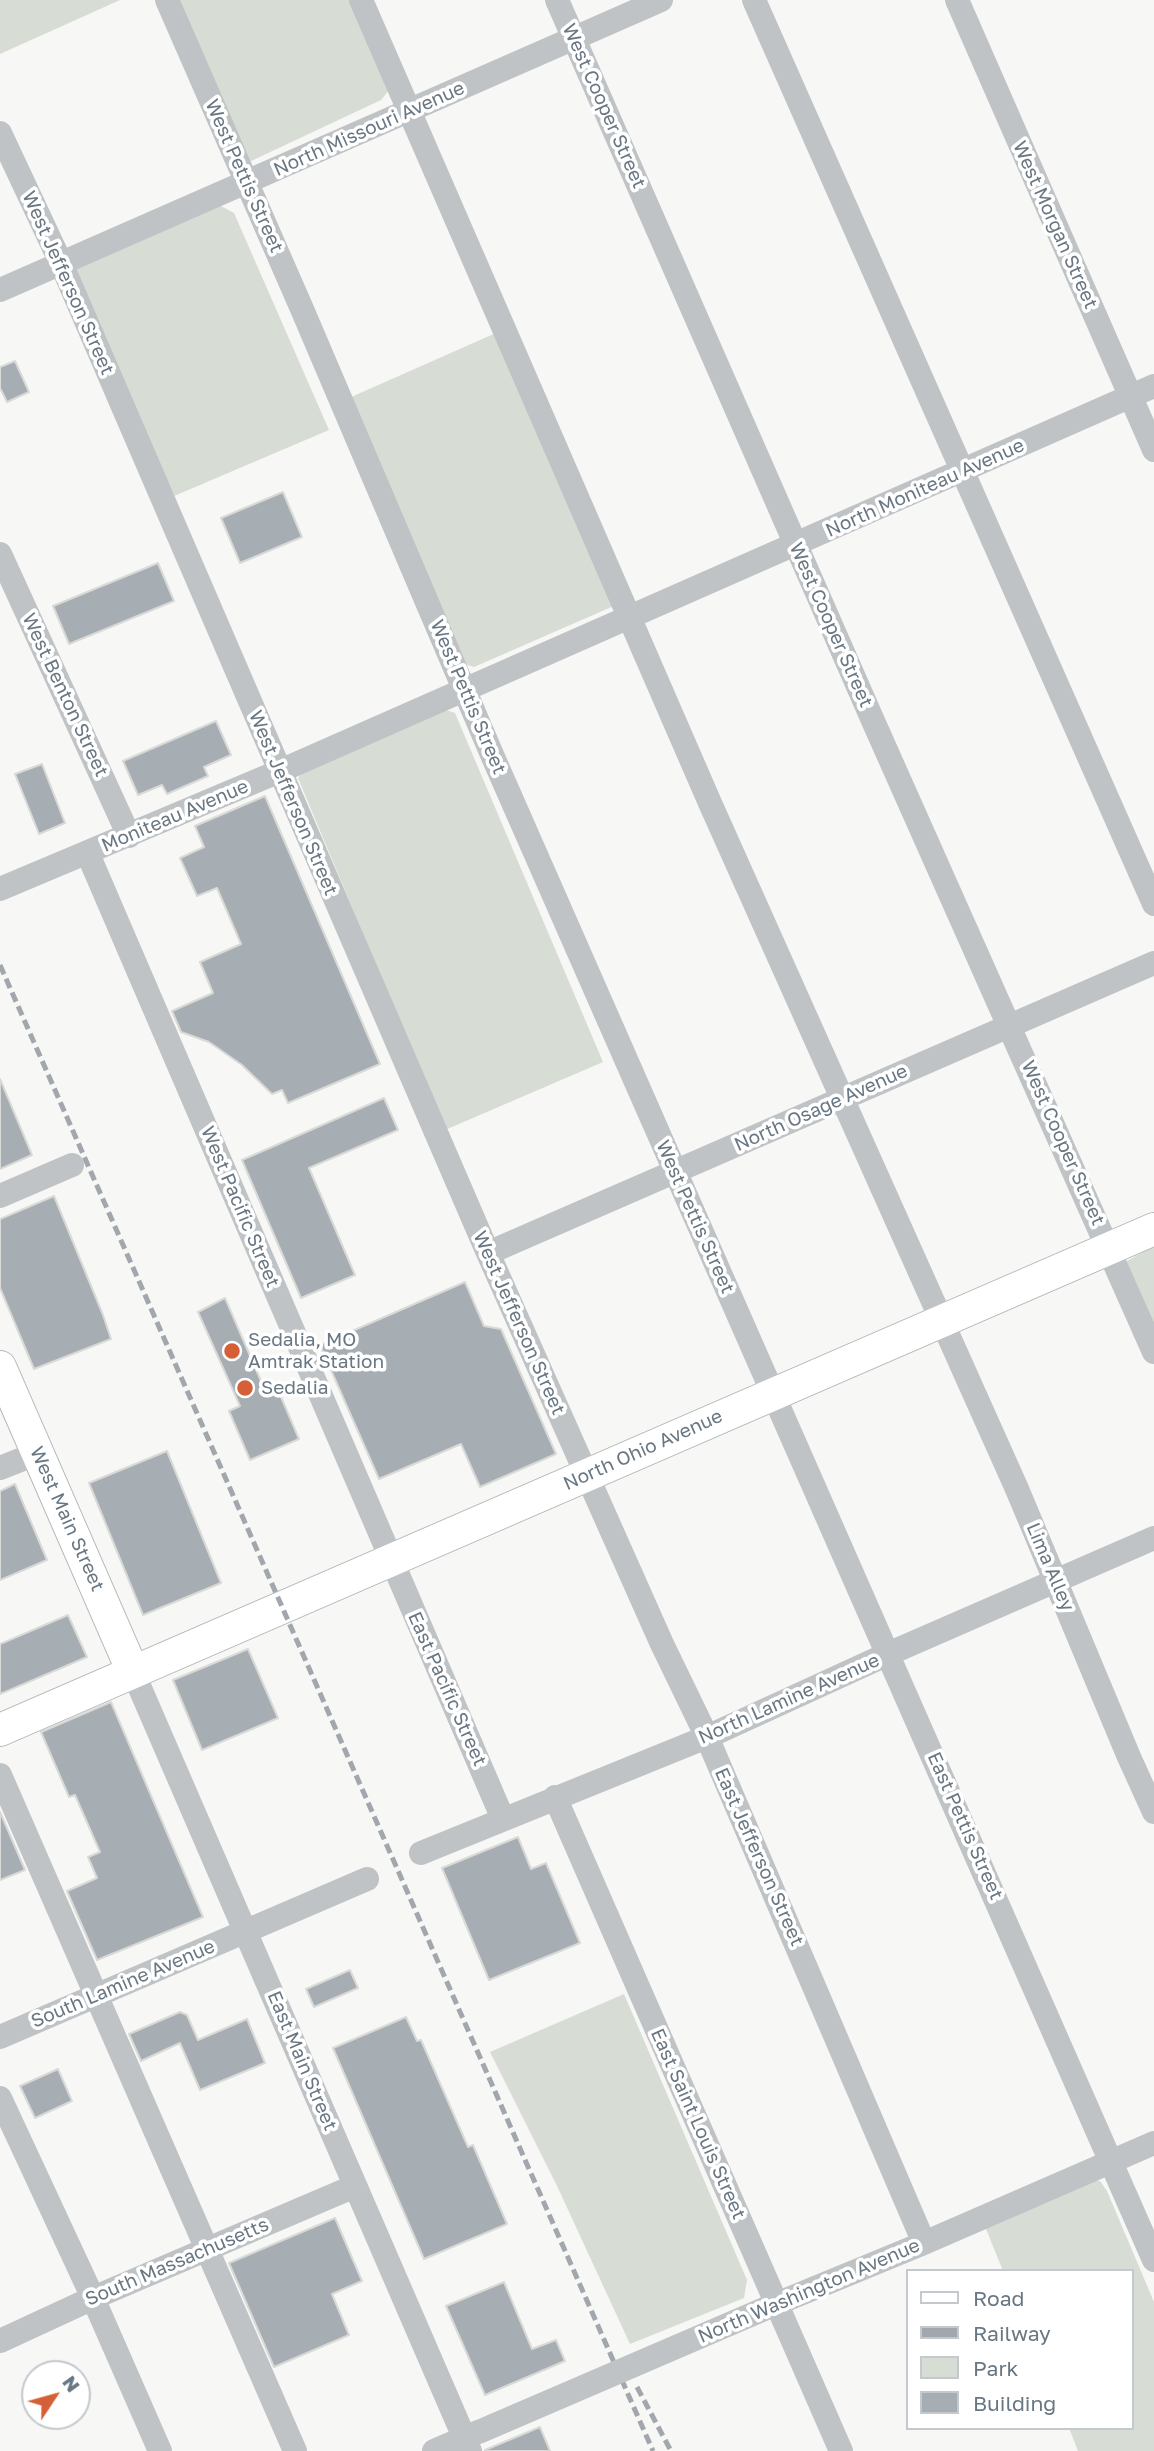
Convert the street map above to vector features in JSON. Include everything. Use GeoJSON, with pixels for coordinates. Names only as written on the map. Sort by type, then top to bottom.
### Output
{"type":"FeatureCollection","features":[{"type":"Feature","properties":{"kind":"main road","name":"North Ohio Avenue"},"geometry":{"type":"LineString","coordinates":[[0,1730],[1154,1230]]}},
{"type":"Feature","properties":{"kind":"main road","name":"West Main Street"},"geometry":{"type":"LineString","coordinates":[[0,1367],[133,1672]]}},
{"type":"Feature","properties":{"kind":"street","name":"West Pettis Street"},"geometry":{"type":"LineString","coordinates":[[167,0],[464,689],[773,1393]]}},
{"type":"Feature","properties":{"kind":"street","name":"Lima Alley"},"geometry":{"type":"LineString","coordinates":[[361,0],[710,803],[944,1323],[1154,1812]]}},
{"type":"Feature","properties":{"kind":"street","name":"West Cooper Street"},"geometry":{"type":"LineString","coordinates":[[557,0],[1154,1352]]}},
{"type":"Feature","properties":{"kind":"street","name":"North Missouri Avenue"},"geometry":{"type":"LineString","coordinates":[[0,290],[661,0]]}},
{"type":"Feature","properties":{"kind":"street"},"geometry":{"type":"LineString","coordinates":[[754,0],[1154,904]]}},
{"type":"Feature","properties":{"kind":"street","name":"West Morgan Street"},"geometry":{"type":"LineString","coordinates":[[957,0],[1154,450]]}},
{"type":"Feature","properties":{"kind":"street","name":"West Jefferson Street"},"geometry":{"type":"LineString","coordinates":[[0,132],[61,263],[586,1474]]}},
{"type":"Feature","properties":{"kind":"street","name":"North Moniteau Avenue"},"geometry":{"type":"LineString","coordinates":[[464,689],[1154,386]]}},
{"type":"Feature","properties":{"kind":"street","name":"West Benton Street"},"geometry":{"type":"LineString","coordinates":[[0,554],[129,836]]}},
{"type":"Feature","properties":{"kind":"street","name":"Moniteau Avenue"},"geometry":{"type":"LineString","coordinates":[[0,889],[280,772],[464,689]]}},
{"type":"Feature","properties":{"kind":"street","name":"West Pacific Street"},"geometry":{"type":"LineString","coordinates":[[88,854],[390,1560]]}},
{"type":"Feature","properties":{"kind":"street","name":"North Osage Avenue"},"geometry":{"type":"LineString","coordinates":[[488,1253],[1154,963]]}},
{"type":"Feature","properties":{"kind":"street"},"geometry":{"type":"LineString","coordinates":[[0,1196],[72,1165]]}},
{"type":"Feature","properties":{"kind":"street","name":"East Pettis Street"},"geometry":{"type":"LineString","coordinates":[[773,1393],[1154,2260]]}},
{"type":"Feature","properties":{"kind":"street"},"geometry":{"type":"LineString","coordinates":[[0,1468],[38,1453]]}},
{"type":"Feature","properties":{"kind":"street","name":"East Jefferson Street"},"geometry":{"type":"LineString","coordinates":[[586,1474],[707,1737],[924,2243]]}},
{"type":"Feature","properties":{"kind":"street","name":"North Lamine Avenue"},"geometry":{"type":"LineString","coordinates":[[421,1853],[707,1737],[888,1654],[1154,1538]]}},
{"type":"Feature","properties":{"kind":"street","name":"East Pacific Street"},"geometry":{"type":"LineString","coordinates":[[390,1560],[503,1819]]}},
{"type":"Feature","properties":{"kind":"street","name":"East Main Street"},"geometry":{"type":"LineString","coordinates":[[133,1672],[355,2186],[472,2440]]}},
{"type":"Feature","properties":{"kind":"street"},"geometry":{"type":"LineString","coordinates":[[0,1775],[295,2451]]}},
{"type":"Feature","properties":{"kind":"street","name":"East Saint Louis Street"},"geometry":{"type":"LineString","coordinates":[[555,1797],[841,2451]]}},
{"type":"Feature","properties":{"kind":"street"},"geometry":{"type":"LineString","coordinates":[[246,1931],[368,1879]]}},
{"type":"Feature","properties":{"kind":"street","name":"South Lamine Avenue"},"geometry":{"type":"LineString","coordinates":[[0,2037],[246,1931]]}},
{"type":"Feature","properties":{"kind":"street"},"geometry":{"type":"LineString","coordinates":[[0,2098],[93,2298],[160,2451]]}},
{"type":"Feature","properties":{"kind":"street","name":"North Washington Avenue"},"geometry":{"type":"LineString","coordinates":[[434,2451],[472,2440],[776,2304],[1154,2143]]}},
{"type":"Feature","properties":{"kind":"street","name":"South Massachusetts"},"geometry":{"type":"LineString","coordinates":[[0,2341],[93,2298],[355,2186]]}},
{"type":"Feature","properties":{"kind":"green space"},"geometry":{"type":"Polygon","coordinates":[[[0,0],[120,0],[0,54],[0,0]]]}},
{"type":"Feature","properties":{"kind":"green space"},"geometry":{"type":"Polygon","coordinates":[[[174,0],[351,0],[390,89],[381,100],[249,162],[174,0]]]}},
{"type":"Feature","properties":{"kind":"green space"},"geometry":{"type":"Polygon","coordinates":[[[219,205],[234,213],[329,430],[167,499],[70,270],[219,205]]]}},
{"type":"Feature","properties":{"kind":"green space"},"geometry":{"type":"Polygon","coordinates":[[[514,325],[632,598],[474,667],[461,663],[349,398],[514,325]]]}},
{"type":"Feature","properties":{"kind":"green space"},"geometry":{"type":"Polygon","coordinates":[[[440,708],[455,713],[603,1062],[445,1130],[298,778],[309,762],[440,708]]]}},
{"type":"Feature","properties":{"kind":"green space"},"geometry":{"type":"Polygon","coordinates":[[[1154,1246],[1154,1332],[1127,1271],[1127,1261],[1154,1246]]]}},
{"type":"Feature","properties":{"kind":"green space"},"geometry":{"type":"Polygon","coordinates":[[[624,1994],[747,2280],[744,2298],[630,2344],[558,2188],[490,2052],[624,1994]]]}},
{"type":"Feature","properties":{"kind":"green space"},"geometry":{"type":"Polygon","coordinates":[[[1088,2179],[1100,2181],[1107,2191],[1154,2302],[1154,2451],[1078,2451],[1070,2430],[1133,2430],[1133,2269],[1002,2269],[984,2224],[1088,2179]]]}},
{"type":"Feature","properties":{"kind":"building"},"geometry":{"type":"Polygon","coordinates":[[[15,361],[29,392],[7,402],[0,388],[0,367],[15,361]]]}},
{"type":"Feature","properties":{"kind":"building"},"geometry":{"type":"Polygon","coordinates":[[[283,492],[302,537],[240,563],[221,518],[283,492]]]}},
{"type":"Feature","properties":{"kind":"building"},"geometry":{"type":"Polygon","coordinates":[[[158,563],[174,601],[69,644],[53,606],[158,563]]]}},
{"type":"Feature","properties":{"kind":"building"},"geometry":{"type":"Polygon","coordinates":[[[216,721],[231,755],[204,767],[208,776],[167,794],[162,785],[138,795],[123,761],[216,721]]]}},
{"type":"Feature","properties":{"kind":"building"},"geometry":{"type":"Polygon","coordinates":[[[42,764],[65,823],[39,834],[15,774],[42,764]]]}},
{"type":"Feature","properties":{"kind":"building"},"geometry":{"type":"Polygon","coordinates":[[[265,796],[380,1064],[288,1103],[282,1090],[272,1094],[242,1065],[209,1042],[181,1032],[172,1011],[213,993],[200,962],[241,944],[217,888],[197,896],[180,858],[204,847],[195,826],[265,796]]]}},
{"type":"Feature","properties":{"kind":"building"},"geometry":{"type":"Polygon","coordinates":[[[0,1079],[32,1155],[0,1169],[0,1079]]]}},
{"type":"Feature","properties":{"kind":"building"},"geometry":{"type":"Polygon","coordinates":[[[384,1098],[398,1130],[309,1168],[355,1275],[301,1298],[242,1160],[384,1098]]]}},
{"type":"Feature","properties":{"kind":"building"},"geometry":{"type":"Polygon","coordinates":[[[54,1196],[111,1339],[34,1369],[0,1288],[0,1219],[54,1196]]]}},
{"type":"Feature","properties":{"kind":"building"},"geometry":{"type":"Polygon","coordinates":[[[465,1282],[484,1326],[501,1329],[556,1454],[480,1487],[461,1444],[379,1479],[320,1345],[465,1282]]]}},
{"type":"Feature","properties":{"kind":"building","name":"Sedalia, MO Amtrak Station"},"geometry":{"type":"Polygon","coordinates":[[[225,1298],[267,1395],[278,1390],[299,1439],[250,1460],[229,1411],[240,1406],[198,1312],[225,1298]]]}},
{"type":"Feature","properties":{"kind":"building"},"geometry":{"type":"Polygon","coordinates":[[[167,1451],[221,1583],[143,1615],[89,1483],[167,1451]]]}},
{"type":"Feature","properties":{"kind":"building"},"geometry":{"type":"Polygon","coordinates":[[[15,1484],[47,1560],[0,1580],[0,1491],[15,1484]]]}},
{"type":"Feature","properties":{"kind":"building"},"geometry":{"type":"Polygon","coordinates":[[[68,1615],[87,1657],[0,1694],[0,1644],[68,1615]]]}},
{"type":"Feature","properties":{"kind":"building"},"geometry":{"type":"Polygon","coordinates":[[[248,1649],[278,1718],[202,1750],[173,1680],[248,1649]]]}},
{"type":"Feature","properties":{"kind":"building"},"geometry":{"type":"Polygon","coordinates":[[[111,1702],[203,1917],[97,1960],[67,1891],[97,1878],[88,1857],[100,1852],[75,1795],[69,1797],[41,1732],[111,1702]]]}},
{"type":"Feature","properties":{"kind":"building"},"geometry":{"type":"Polygon","coordinates":[[[0,1812],[25,1870],[0,1880],[0,1812]]]}},
{"type":"Feature","properties":{"kind":"building"},"geometry":{"type":"Polygon","coordinates":[[[518,1837],[531,1869],[546,1863],[580,1943],[489,1980],[442,1868],[518,1837]]]}},
{"type":"Feature","properties":{"kind":"building"},"geometry":{"type":"Polygon","coordinates":[[[350,1970],[358,1988],[314,2007],[306,1989],[350,1970]]]}},
{"type":"Feature","properties":{"kind":"building"},"geometry":{"type":"Polygon","coordinates":[[[180,2012],[187,2015],[198,2040],[247,2019],[265,2063],[200,2090],[180,2043],[141,2061],[129,2034],[180,2012]]]}},
{"type":"Feature","properties":{"kind":"building"},"geometry":{"type":"Polygon","coordinates":[[[406,2017],[417,2041],[421,2040],[468,2147],[473,2145],[507,2224],[424,2259],[333,2048],[406,2017]]]}},
{"type":"Feature","properties":{"kind":"building"},"geometry":{"type":"Polygon","coordinates":[[[58,2069],[72,2101],[35,2118],[20,2086],[58,2069]]]}},
{"type":"Feature","properties":{"kind":"building"},"geometry":{"type":"Polygon","coordinates":[[[335,2218],[362,2281],[332,2294],[349,2335],[274,2367],[229,2263],[335,2218]]]}},
{"type":"Feature","properties":{"kind":"building"},"geometry":{"type":"Polygon","coordinates":[[[504,2282],[532,2349],[556,2340],[565,2361],[485,2395],[446,2306],[504,2282]]]}},
{"type":"Feature","properties":{"kind":"building"},"geometry":{"type":"Polygon","coordinates":[[[540,2427],[550,2451],[485,2451],[485,2450],[540,2427]]]}},
{"type":"Feature","properties":{"kind":"railway"},"geometry":{"type":"LineString","coordinates":[[0,965],[653,2451]]}},
{"type":"Feature","properties":{"kind":"railway"},"geometry":{"type":"LineString","coordinates":[[637,2387],[671,2451]]}},
{"type":"Feature","properties":{"kind":"place","name":"Sedalia, MO Amtrak Station"},"geometry":{"type":"Point","coordinates":[232,1351]}},
{"type":"Feature","properties":{"kind":"place","name":"Sedalia"},"geometry":{"type":"Point","coordinates":[245,1388]}}]}
